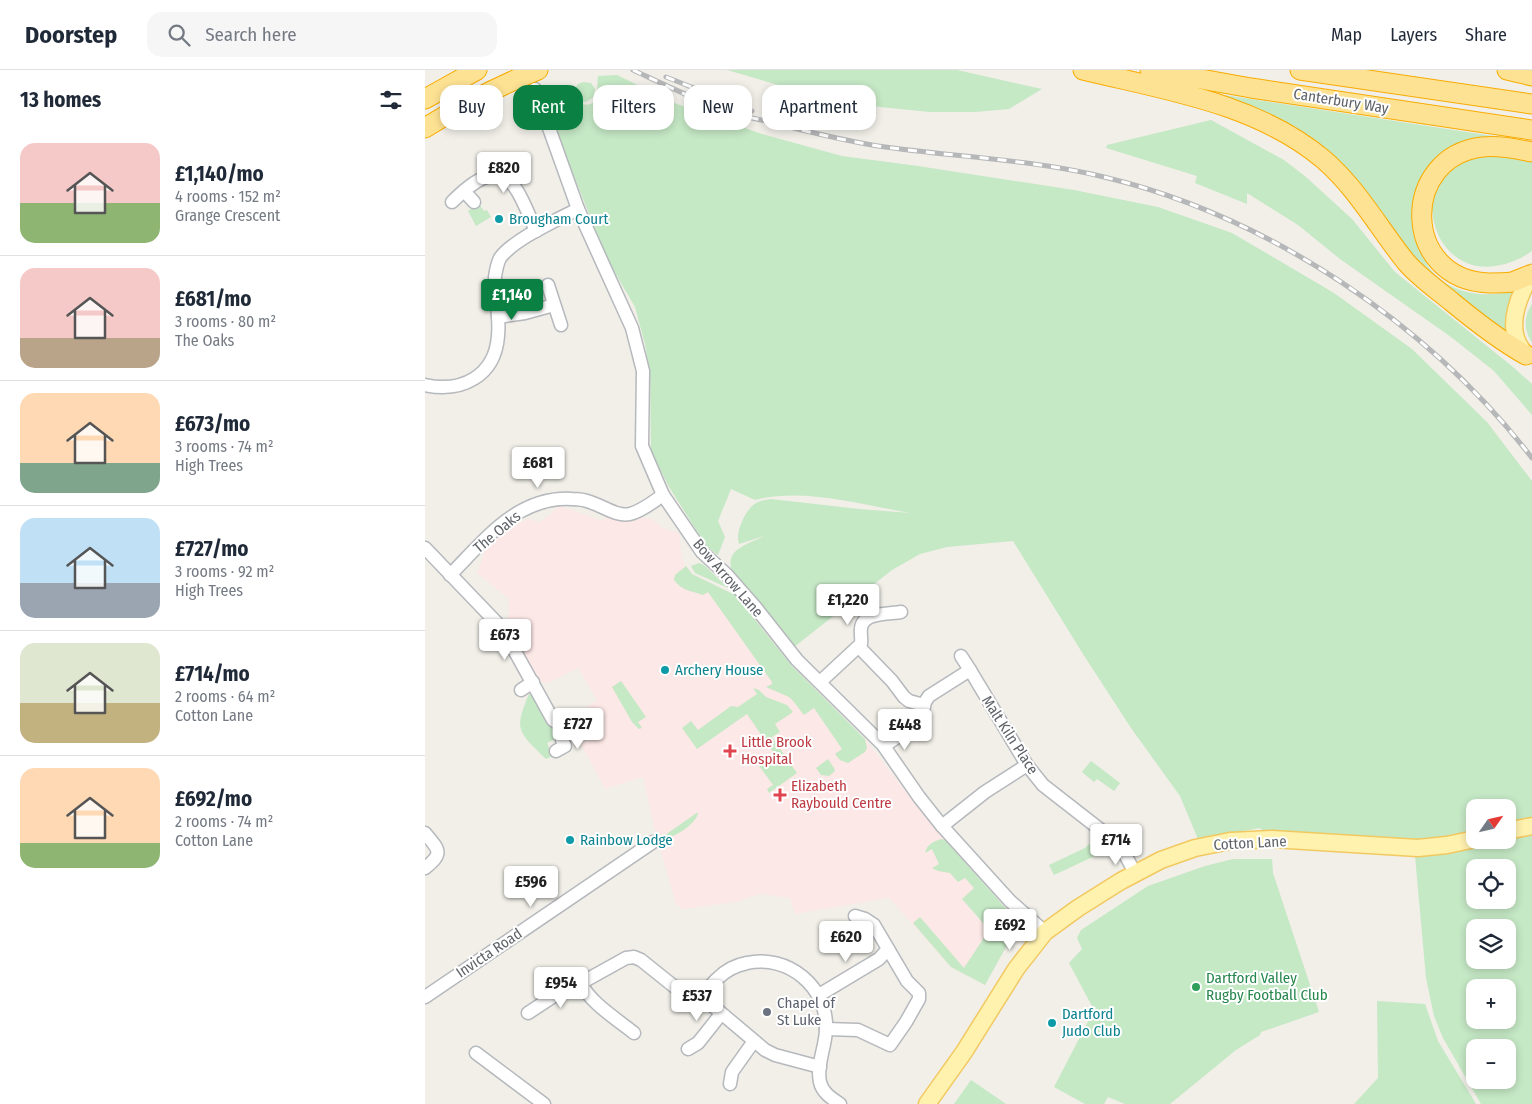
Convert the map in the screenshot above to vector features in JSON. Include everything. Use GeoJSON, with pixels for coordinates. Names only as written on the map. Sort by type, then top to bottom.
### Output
{"type":"FeatureCollection","features":[{"type":"Feature","properties":{"kind":"highway"},"geometry":{"type":"LineString","coordinates":[[425,99],[477,70]]}},
{"type":"Feature","properties":{"kind":"highway"},"geometry":{"type":"LineString","coordinates":[[425,128],[447,114],[501,86],[538,70]]}},
{"type":"Feature","properties":{"kind":"highway"},"geometry":{"type":"LineString","coordinates":[[1083,70],[1237,110],[1270,124],[1297,139],[1343,177],[1407,262],[1431,285],[1489,333],[1529,356]]}},
{"type":"Feature","properties":{"kind":"highway","name":"Canterbury Way"},"geometry":{"type":"LineString","coordinates":[[1150,70],[1251,88],[1532,130]]}},
{"type":"Feature","properties":{"kind":"highway","name":"Canterbury Way"},"geometry":{"type":"LineString","coordinates":[[1299,70],[1532,104]]}},
{"type":"Feature","properties":{"kind":"highway"},"geometry":{"type":"LineString","coordinates":[[1507,70],[1532,76]]}},
{"type":"Feature","properties":{"kind":"highway"},"geometry":{"type":"LineString","coordinates":[[1531,274],[1511,282],[1496,283],[1468,280],[1454,274],[1442,266],[1432,253],[1426,240],[1422,214],[1423,200],[1427,187],[1434,175],[1444,164],[1457,155],[1483,147],[1496,146],[1532,152]]}},
{"type":"Feature","properties":{"kind":"main road"},"geometry":{"type":"LineString","coordinates":[[1529,356],[1518,344],[1515,336],[1514,314],[1531,274]]}},
{"type":"Feature","properties":{"kind":"main road"},"geometry":{"type":"LineString","coordinates":[[1516,829],[1532,826]]}},
{"type":"Feature","properties":{"kind":"main road","name":"Cotton Lane"},"geometry":{"type":"LineString","coordinates":[[927,1104],[964,1052],[1016,969],[1045,932],[1078,908],[1135,873],[1171,856],[1225,842],[1272,839],[1418,848],[1466,841]]}},
{"type":"Feature","properties":{"kind":"street","name":"Bow Arrow Lane"},"geometry":{"type":"LineString","coordinates":[[550,130],[578,209],[632,328],[643,371],[642,446],[663,495],[702,552],[727,575],[797,660],[884,746],[919,797],[942,826],[1010,901],[1045,932]]}},
{"type":"Feature","properties":{"kind":"street"},"geometry":{"type":"LineString","coordinates":[[474,202],[457,197],[475,182],[487,177],[496,176],[507,180],[517,190],[536,231]]}},
{"type":"Feature","properties":{"kind":"street"},"geometry":{"type":"LineString","coordinates":[[425,385],[442,388],[452,387],[468,382],[479,375],[490,362],[496,350],[498,317],[495,282],[498,264],[505,252],[536,231],[578,209]]}},
{"type":"Feature","properties":{"kind":"street"},"geometry":{"type":"LineString","coordinates":[[548,285],[561,325]]}},
{"type":"Feature","properties":{"kind":"street"},"geometry":{"type":"LineString","coordinates":[[498,317],[525,314],[554,305]]}},
{"type":"Feature","properties":{"kind":"street","name":"The Oaks"},"geometry":{"type":"LineString","coordinates":[[450,575],[509,518],[532,506],[557,500],[578,500],[590,502],[625,514],[637,511],[663,495]]}},
{"type":"Feature","properties":{"kind":"street"},"geometry":{"type":"LineString","coordinates":[[425,548],[504,633],[553,720],[564,728],[576,729],[591,722]]}},
{"type":"Feature","properties":{"kind":"street"},"geometry":{"type":"LineString","coordinates":[[820,682],[859,647],[862,640],[862,626],[865,620],[877,614],[901,612]]}},
{"type":"Feature","properties":{"kind":"street"},"geometry":{"type":"LineString","coordinates":[[859,647],[894,683],[905,699],[924,705]]}},
{"type":"Feature","properties":{"kind":"street","name":"Malt Kiln Place"},"geometry":{"type":"LineString","coordinates":[[961,656],[1027,765],[1043,786],[1108,827],[1135,873]]}},
{"type":"Feature","properties":{"kind":"street"},"geometry":{"type":"LineString","coordinates":[[884,746],[920,722],[924,705],[930,695],[970,670]]}},
{"type":"Feature","properties":{"kind":"street"},"geometry":{"type":"LineString","coordinates":[[521,690],[533,682]]}},
{"type":"Feature","properties":{"kind":"street"},"geometry":{"type":"LineString","coordinates":[[556,751],[565,746],[562,740],[564,728]]}},
{"type":"Feature","properties":{"kind":"street"},"geometry":{"type":"LineString","coordinates":[[942,826],[985,792],[1027,765]]}},
{"type":"Feature","properties":{"kind":"street"},"geometry":{"type":"LineString","coordinates":[[425,833],[437,848],[439,854],[425,868]]}},
{"type":"Feature","properties":{"kind":"street","name":"Invicta Road"},"geometry":{"type":"LineString","coordinates":[[425,997],[653,842]]}},
{"type":"Feature","properties":{"kind":"street"},"geometry":{"type":"LineString","coordinates":[[826,1029],[858,1030],[890,1045],[919,999],[919,993],[907,981],[874,925],[865,919],[855,916]]}},
{"type":"Feature","properties":{"kind":"street"},"geometry":{"type":"LineString","coordinates":[[819,995],[879,959],[888,949]]}},
{"type":"Feature","properties":{"kind":"street"},"geometry":{"type":"LineString","coordinates":[[527,1013],[560,992],[581,983],[626,958],[633,957],[641,960],[689,998],[694,999],[701,996],[715,980],[726,972],[741,965],[759,961],[775,963],[788,967],[805,978],[819,995],[824,1010],[826,1029],[819,1080],[823,1089],[839,1104]]}},
{"type":"Feature","properties":{"kind":"street"},"geometry":{"type":"LineString","coordinates":[[581,983],[584,990],[591,997],[634,1033]]}},
{"type":"Feature","properties":{"kind":"street"},"geometry":{"type":"LineString","coordinates":[[701,996],[770,1053],[820,1067]]}},
{"type":"Feature","properties":{"kind":"street"},"geometry":{"type":"LineString","coordinates":[[688,1049],[698,1042],[721,1014]]}},
{"type":"Feature","properties":{"kind":"street"},"geometry":{"type":"LineString","coordinates":[[730,1084],[732,1072],[754,1041]]}},
{"type":"Feature","properties":{"kind":"street"},"geometry":{"type":"LineString","coordinates":[[476,1053],[544,1104]]}},
{"type":"Feature","properties":{"kind":"shaded area","name":"Little Brook Hospital"},"geometry":{"type":"Polygon","coordinates":[[[560,506],[601,520],[609,517],[627,522],[637,517],[653,519],[662,528],[679,533],[682,560],[691,573],[735,595],[792,666],[865,739],[931,824],[1010,913],[1012,936],[985,985],[951,967],[889,898],[795,914],[790,898],[760,894],[736,902],[683,909],[676,904],[656,835],[643,777],[605,789],[581,744],[602,732],[587,707],[597,700],[578,668],[548,683],[541,682],[508,628],[509,599],[477,573],[486,549],[498,536],[527,519],[540,522],[560,506]]]}},
{"type":"Feature","properties":{"kind":"green space"},"geometry":{"type":"Polygon","coordinates":[[[727,70],[957,70],[1042,89],[1009,109],[975,112],[930,112],[876,107],[876,85],[778,85],[727,70]]]}},
{"type":"Feature","properties":{"kind":"green space"},"geometry":{"type":"Polygon","coordinates":[[[617,75],[638,85],[598,85],[598,76],[617,75]]]}},
{"type":"Feature","properties":{"kind":"green space"},"geometry":{"type":"Polygon","coordinates":[[[583,82],[591,83],[593,86],[593,98],[586,102],[583,102],[583,85],[578,84],[583,82]]]}},
{"type":"Feature","properties":{"kind":"green space"},"geometry":{"type":"Polygon","coordinates":[[[1224,95],[1532,142],[1532,147],[1450,152],[1417,236],[1428,266],[1436,276],[1457,289],[1480,294],[1505,293],[1517,290],[1508,313],[1508,337],[1506,339],[1411,256],[1359,187],[1223,99],[1224,95]]]}},
{"type":"Feature","properties":{"kind":"green space"},"geometry":{"type":"Polygon","coordinates":[[[592,103],[593,130],[674,130],[674,103],[684,106],[684,130],[751,130],[842,156],[1074,190],[1158,207],[1232,233],[1334,293],[1412,349],[1487,422],[1532,481],[1532,819],[1516,823],[1516,799],[1466,799],[1466,834],[1414,842],[1263,831],[1260,828],[1198,839],[1180,796],[1131,728],[1013,541],[947,547],[920,554],[892,570],[794,647],[733,575],[731,559],[733,554],[743,546],[764,536],[739,544],[738,535],[741,524],[752,506],[771,499],[911,513],[813,496],[774,496],[755,500],[731,489],[718,521],[725,537],[718,555],[707,547],[669,487],[651,451],[650,375],[645,344],[635,307],[607,259],[556,130],[583,130],[583,104],[592,103]]]}},
{"type":"Feature","properties":{"kind":"green space"},"geometry":{"type":"Polygon","coordinates":[[[1211,120],[1284,160],[1306,177],[1352,219],[1395,272],[1532,384],[1532,415],[1494,371],[1451,337],[1340,259],[1298,225],[1247,193],[1247,204],[1195,183],[1197,176],[1106,148],[1107,145],[1211,120]]]}},
{"type":"Feature","properties":{"kind":"green space"},"geometry":{"type":"Polygon","coordinates":[[[1471,153],[1532,155],[1532,251],[1513,261],[1484,267],[1463,261],[1443,243],[1436,231],[1433,218],[1435,190],[1443,174],[1471,153]]]}},
{"type":"Feature","properties":{"kind":"green space"},"geometry":{"type":"Polygon","coordinates":[[[478,203],[484,211],[487,210],[491,217],[476,226],[468,211],[478,203]]]}},
{"type":"Feature","properties":{"kind":"green space"},"geometry":{"type":"Polygon","coordinates":[[[1532,304],[1532,343],[1527,333],[1526,319],[1532,304]]]}},
{"type":"Feature","properties":{"kind":"green space"},"geometry":{"type":"Polygon","coordinates":[[[699,563],[704,565],[728,588],[695,573],[691,566],[699,563]]]}},
{"type":"Feature","properties":{"kind":"green space"},"geometry":{"type":"Polygon","coordinates":[[[686,566],[692,574],[735,595],[792,666],[865,739],[867,748],[865,752],[848,763],[840,760],[835,754],[842,749],[814,708],[804,715],[789,697],[766,687],[772,684],[772,682],[708,592],[703,595],[687,590],[674,580],[675,575],[686,566]]]}},
{"type":"Feature","properties":{"kind":"green space"},"geometry":{"type":"Polygon","coordinates":[[[621,681],[646,717],[638,722],[642,728],[639,729],[632,722],[612,687],[621,681]]]}},
{"type":"Feature","properties":{"kind":"green space"},"geometry":{"type":"Polygon","coordinates":[[[753,688],[759,690],[766,697],[787,705],[793,712],[775,724],[780,732],[772,737],[797,773],[769,793],[767,789],[773,785],[759,766],[775,755],[747,714],[697,749],[682,728],[691,721],[698,730],[731,706],[738,707],[757,694],[753,688]]]}},
{"type":"Feature","properties":{"kind":"green space"},"geometry":{"type":"Polygon","coordinates":[[[529,694],[534,696],[547,722],[549,721],[558,728],[557,738],[547,743],[553,756],[546,759],[530,743],[521,730],[521,716],[529,694]]]}},
{"type":"Feature","properties":{"kind":"green space"},"geometry":{"type":"Polygon","coordinates":[[[828,759],[835,771],[829,776],[821,775],[816,768],[828,759]]]}},
{"type":"Feature","properties":{"kind":"green space"},"geometry":{"type":"Polygon","coordinates":[[[1091,761],[1120,783],[1114,791],[1097,779],[1094,782],[1082,772],[1091,761]]]}},
{"type":"Feature","properties":{"kind":"green space"},"geometry":{"type":"Polygon","coordinates":[[[698,812],[697,817],[683,831],[658,841],[658,840],[698,812]]]}},
{"type":"Feature","properties":{"kind":"green space"},"geometry":{"type":"Polygon","coordinates":[[[1532,834],[1532,1104],[1481,1104],[1472,1089],[1516,1089],[1516,1039],[1466,1039],[1466,1078],[1443,1038],[1434,1016],[1426,978],[1415,856],[1448,853],[1466,849],[1516,849],[1516,838],[1532,834]]]}},
{"type":"Feature","properties":{"kind":"green space"},"geometry":{"type":"Polygon","coordinates":[[[942,839],[945,840],[1010,913],[1012,936],[985,985],[951,967],[913,923],[920,917],[964,968],[989,930],[962,899],[974,888],[965,878],[958,882],[950,873],[932,868],[939,864],[932,849],[925,853],[927,847],[931,843],[942,839]]]}},
{"type":"Feature","properties":{"kind":"green space"},"geometry":{"type":"Polygon","coordinates":[[[1089,844],[1097,855],[1054,875],[1049,865],[1085,848],[1089,844]]]}},
{"type":"Feature","properties":{"kind":"green space","name":"Dartford Valley Rugby Football Club"},"geometry":{"type":"Polygon","coordinates":[[[1233,859],[1272,859],[1273,873],[1319,1012],[1261,1032],[1260,1035],[1236,1050],[1170,1104],[1125,1104],[1108,1097],[1104,1104],[1085,1104],[1054,1087],[1094,1010],[1069,963],[1082,949],[1077,938],[1081,930],[1148,886],[1205,866],[1233,859]]]}},
{"type":"Feature","properties":{"kind":"green space"},"geometry":{"type":"Polygon","coordinates":[[[1377,1001],[1425,1004],[1438,1041],[1476,1104],[1354,1104],[1378,1078],[1377,1001]]]}},
{"type":"Feature","properties":{"kind":"green space"},"geometry":{"type":"Polygon","coordinates":[[[971,1080],[1006,1104],[954,1104],[971,1080]]]}},
{"type":"Feature","properties":{"kind":"railway"},"geometry":{"type":"LineString","coordinates":[[633,70],[725,111],[736,114],[878,146],[1020,162],[1076,171],[1165,195],[1226,219],[1284,248],[1341,282],[1395,320],[1445,363],[1491,409],[1532,458]]}},
{"type":"Feature","properties":{"kind":"railway"},"geometry":{"type":"LineString","coordinates":[[666,77],[686,85]]}},
{"type":"Feature","properties":{"kind":"place","name":"Brougham Court"},"geometry":{"type":"Point","coordinates":[499,219]}},
{"type":"Feature","properties":{"kind":"place","name":"Archery House"},"geometry":{"type":"Point","coordinates":[665,670]}},
{"type":"Feature","properties":{"kind":"place","name":"Little Brook Hospital"},"geometry":{"type":"Point","coordinates":[730,751]}},
{"type":"Feature","properties":{"kind":"place","name":"Elizabeth Raybould Centre"},"geometry":{"type":"Point","coordinates":[780,795]}},
{"type":"Feature","properties":{"kind":"place","name":"Rainbow Lodge"},"geometry":{"type":"Point","coordinates":[570,840]}},
{"type":"Feature","properties":{"kind":"place","name":"Dartford Valley Rugby Football Club"},"geometry":{"type":"Point","coordinates":[1196,987]}},
{"type":"Feature","properties":{"kind":"place","name":"Chapel of St Luke"},"geometry":{"type":"Point","coordinates":[767,1012]}},
{"type":"Feature","properties":{"kind":"place","name":"Dartford Judo Club"},"geometry":{"type":"Point","coordinates":[1052,1023]}}]}
